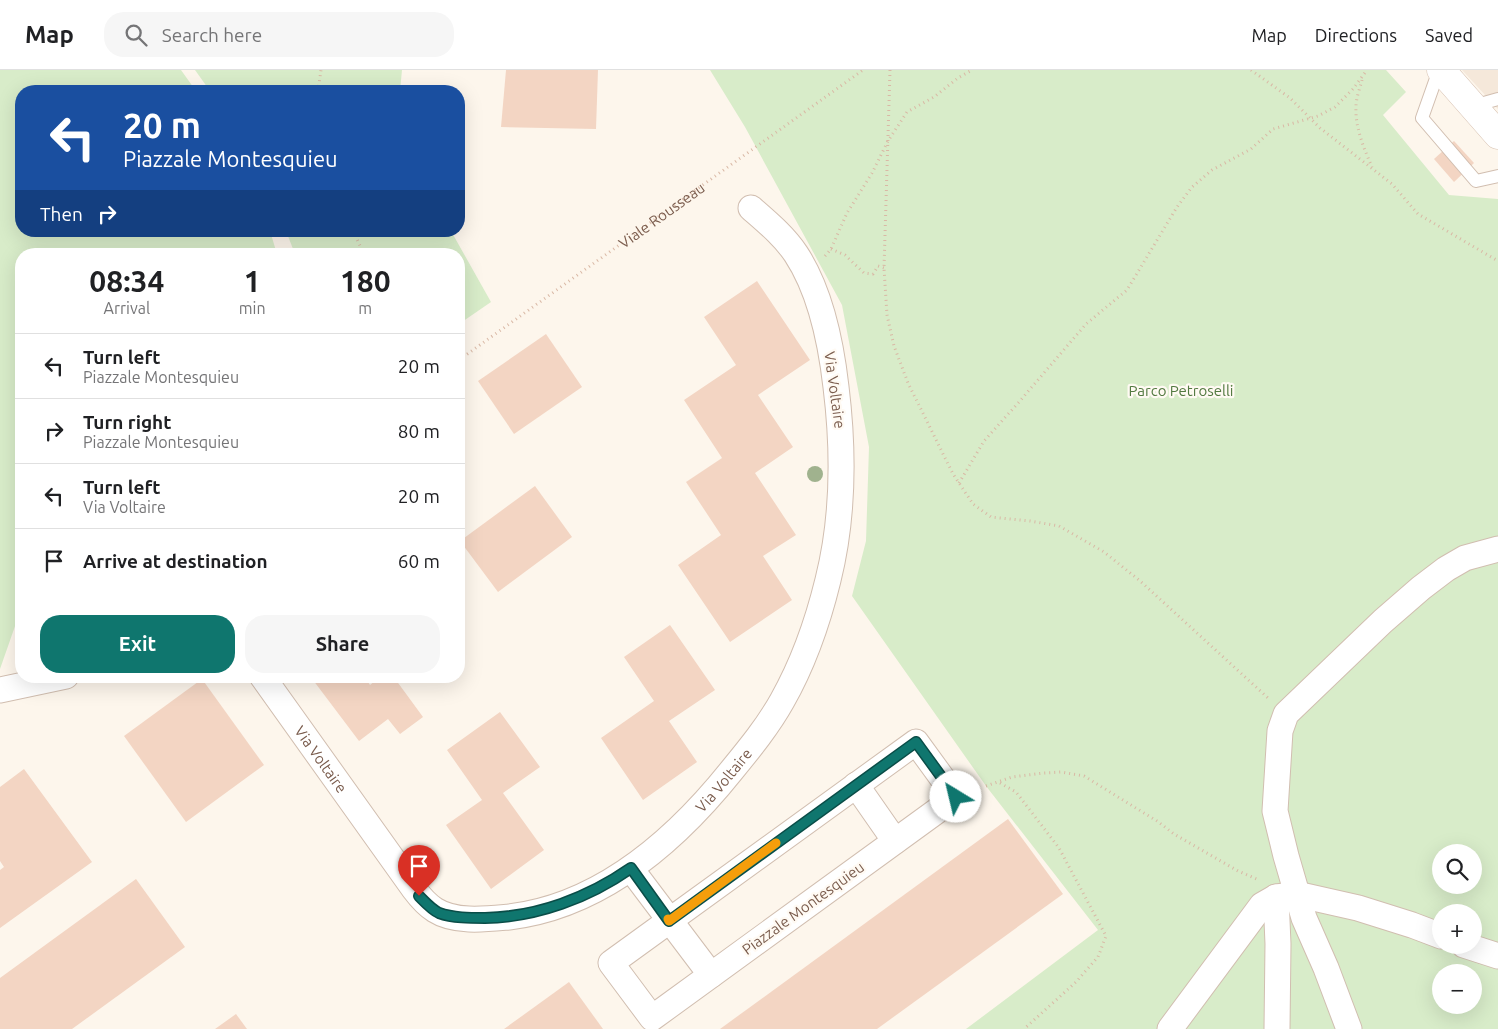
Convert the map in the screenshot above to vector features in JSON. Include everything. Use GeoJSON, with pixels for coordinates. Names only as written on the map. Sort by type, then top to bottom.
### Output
{"type":"FeatureCollection","features":[{"type":"Feature","properties":{"kind":"main road"},"geometry":{"type":"LineString","coordinates":[[1440,70],[1485,102],[1498,135]]}},
{"type":"Feature","properties":{"kind":"street","name":"Via Voltaire"},"geometry":{"type":"LineString","coordinates":[[267,683],[414,889],[429,906],[439,913],[457,917],[478,918],[512,916],[554,907],[591,892],[631,868],[671,837],[700,808],[747,752],[773,716],[793,679],[808,643],[825,592],[834,551],[841,495],[842,443],[835,375],[826,329],[813,290],[796,254],[781,235],[751,208]]}},
{"type":"Feature","properties":{"kind":"street"},"geometry":{"type":"LineString","coordinates":[[1277,1029],[1278,944],[1286,896],[1275,811],[1280,731],[1286,714],[1383,621],[1421,588],[1465,558],[1498,549]]}},
{"type":"Feature","properties":{"kind":"street"},"geometry":{"type":"LineString","coordinates":[[0,690],[33,683]]}},
{"type":"Feature","properties":{"kind":"street","name":"Piazzale Montesquieu"},"geometry":{"type":"LineString","coordinates":[[916,742],[956,797],[895,841],[652,1018],[611,963],[916,742]]}},
{"type":"Feature","properties":{"kind":"street"},"geometry":{"type":"LineString","coordinates":[[856,785],[895,841]]}},
{"type":"Feature","properties":{"kind":"street"},"geometry":{"type":"LineString","coordinates":[[631,868],[711,975]]}},
{"type":"Feature","properties":{"kind":"street"},"geometry":{"type":"LineString","coordinates":[[1286,896],[1304,918],[1326,968],[1349,1029]]}},
{"type":"Feature","properties":{"kind":"street"},"geometry":{"type":"LineString","coordinates":[[1170,1029],[1262,905],[1286,896],[1358,908],[1432,933]]}},
{"type":"Feature","properties":{"kind":"street"},"geometry":{"type":"LineString","coordinates":[[1482,951],[1498,956]]}},
{"type":"Feature","properties":{"kind":"lane"},"geometry":{"type":"LineString","coordinates":[[1440,70],[1422,118],[1476,181],[1498,176]]}},
{"type":"Feature","properties":{"kind":"path"},"geometry":{"type":"LineString","coordinates":[[319,85],[321,70]]}},
{"type":"Feature","properties":{"kind":"path","name":"Viale Rousseau"},"geometry":{"type":"LineString","coordinates":[[465,356],[863,70]]}},
{"type":"Feature","properties":{"kind":"path"},"geometry":{"type":"LineString","coordinates":[[890,70],[884,268],[885,301],[889,327],[908,383],[959,483],[973,504],[991,517],[1030,520],[1059,526],[1104,552],[1139,580],[1286,714]]}},
{"type":"Feature","properties":{"kind":"path"},"geometry":{"type":"LineString","coordinates":[[884,268],[878,266],[873,274],[864,273],[845,255],[831,249],[848,213],[872,173],[888,141],[907,112],[934,97],[958,78],[972,70]]}},
{"type":"Feature","properties":{"kind":"path"},"geometry":{"type":"LineString","coordinates":[[1251,70],[1290,98],[1320,128],[1392,184],[1418,214],[1498,261]]}},
{"type":"Feature","properties":{"kind":"path"},"geometry":{"type":"LineString","coordinates":[[959,483],[984,441],[1086,324],[1127,290],[1177,207],[1192,188],[1212,170],[1251,149],[1273,129],[1311,118],[1335,107],[1353,89],[1367,70]]}},
{"type":"Feature","properties":{"kind":"path"},"geometry":{"type":"LineString","coordinates":[[1363,76],[1356,106],[1360,135],[1373,169]]}},
{"type":"Feature","properties":{"kind":"path"},"geometry":{"type":"LineString","coordinates":[[986,786],[1012,777],[1052,772],[1084,776],[1157,820],[1174,834],[1238,872],[1286,896]]}},
{"type":"Feature","properties":{"kind":"path"},"geometry":{"type":"LineString","coordinates":[[1000,782],[1016,792],[1059,848],[1106,936],[1098,957],[1076,982],[1024,1029]]}},
{"type":"Feature","properties":{"kind":"shaded area"},"geometry":{"type":"Polygon","coordinates":[[[1462,70],[1498,70],[1498,109],[1462,70]]]}},
{"type":"Feature","properties":{"kind":"green space"},"geometry":{"type":"Polygon","coordinates":[[[0,70],[181,70],[192,85],[15,85],[15,237],[272,237],[275,248],[15,248],[15,626],[0,669],[0,70]]]}},
{"type":"Feature","properties":{"kind":"green space"},"geometry":{"type":"Polygon","coordinates":[[[195,70],[402,70],[401,85],[206,85],[195,70]]]}},
{"type":"Feature","properties":{"kind":"green space","name":"Parco Petroselli"},"geometry":{"type":"Polygon","coordinates":[[[710,70],[1386,70],[1406,92],[1383,115],[1449,195],[1498,199],[1498,1029],[966,1029],[1098,930],[986,786],[852,596],[866,541],[869,447],[842,305],[745,127],[710,70]]]}},
{"type":"Feature","properties":{"kind":"green space"},"geometry":{"type":"Polygon","coordinates":[[[288,237],[454,237],[461,248],[293,248],[288,237]]]}},
{"type":"Feature","properties":{"kind":"green space"},"geometry":{"type":"Polygon","coordinates":[[[465,256],[491,302],[465,320],[465,256]]]}},
{"type":"Feature","properties":{"kind":"building"},"geometry":{"type":"Polygon","coordinates":[[[506,70],[598,70],[596,129],[501,127],[506,70]]]}},
{"type":"Feature","properties":{"kind":"building"},"geometry":{"type":"Polygon","coordinates":[[[1454,141],[1474,163],[1454,182],[1434,159],[1454,141]]]}},
{"type":"Feature","properties":{"kind":"building"},"geometry":{"type":"Polygon","coordinates":[[[757,281],[810,360],[758,395],[793,447],[755,473],[796,535],[763,556],[792,600],[730,642],[678,565],[721,535],[686,482],[722,458],[684,400],[736,365],[704,317],[757,281]]]}},
{"type":"Feature","properties":{"kind":"building"},"geometry":{"type":"Polygon","coordinates":[[[546,334],[582,387],[514,434],[478,381],[546,334]]]}},
{"type":"Feature","properties":{"kind":"building"},"geometry":{"type":"Polygon","coordinates":[[[535,486],[572,537],[498,592],[465,548],[465,537],[535,486]]]}},
{"type":"Feature","properties":{"kind":"building"},"geometry":{"type":"Polygon","coordinates":[[[670,625],[715,690],[669,721],[697,762],[643,800],[601,738],[654,701],[624,657],[670,625]]]}},
{"type":"Feature","properties":{"kind":"building"},"geometry":{"type":"Polygon","coordinates":[[[197,683],[205,683],[264,765],[186,822],[124,736],[197,683]]]}},
{"type":"Feature","properties":{"kind":"building"},"geometry":{"type":"Polygon","coordinates":[[[315,683],[369,683],[370,685],[372,683],[398,683],[423,717],[400,734],[388,719],[359,741],[315,683]]]}},
{"type":"Feature","properties":{"kind":"building"},"geometry":{"type":"Polygon","coordinates":[[[500,712],[540,767],[503,793],[544,850],[491,889],[446,825],[482,800],[447,750],[500,712]]]}},
{"type":"Feature","properties":{"kind":"building"},"geometry":{"type":"Polygon","coordinates":[[[24,769],[92,862],[0,928],[0,870],[4,867],[0,861],[0,787],[24,769]]]}},
{"type":"Feature","properties":{"kind":"building"},"geometry":{"type":"Polygon","coordinates":[[[1008,819],[1063,894],[877,1029],[720,1029],[1008,819]]]}},
{"type":"Feature","properties":{"kind":"building"},"geometry":{"type":"Polygon","coordinates":[[[136,879],[185,947],[72,1029],[0,1029],[0,978],[136,879]]]}},
{"type":"Feature","properties":{"kind":"building"},"geometry":{"type":"Polygon","coordinates":[[[569,982],[603,1029],[504,1029],[569,982]]]}},
{"type":"Feature","properties":{"kind":"building"},"geometry":{"type":"Polygon","coordinates":[[[236,1014],[247,1029],[215,1029],[236,1014]]]}},
{"type":"Feature","properties":{"kind":"slow traffic"},"geometry":{"type":"LineString","coordinates":[[668,919],[669,921],[776,843]]}},
{"type":"Feature","properties":{"kind":"route"},"geometry":{"type":"LineString","coordinates":[[419,896],[439,913],[457,917],[491,918],[521,915],[554,907],[580,897],[624,874],[631,868],[669,921],[916,742],[956,797]]}}]}
